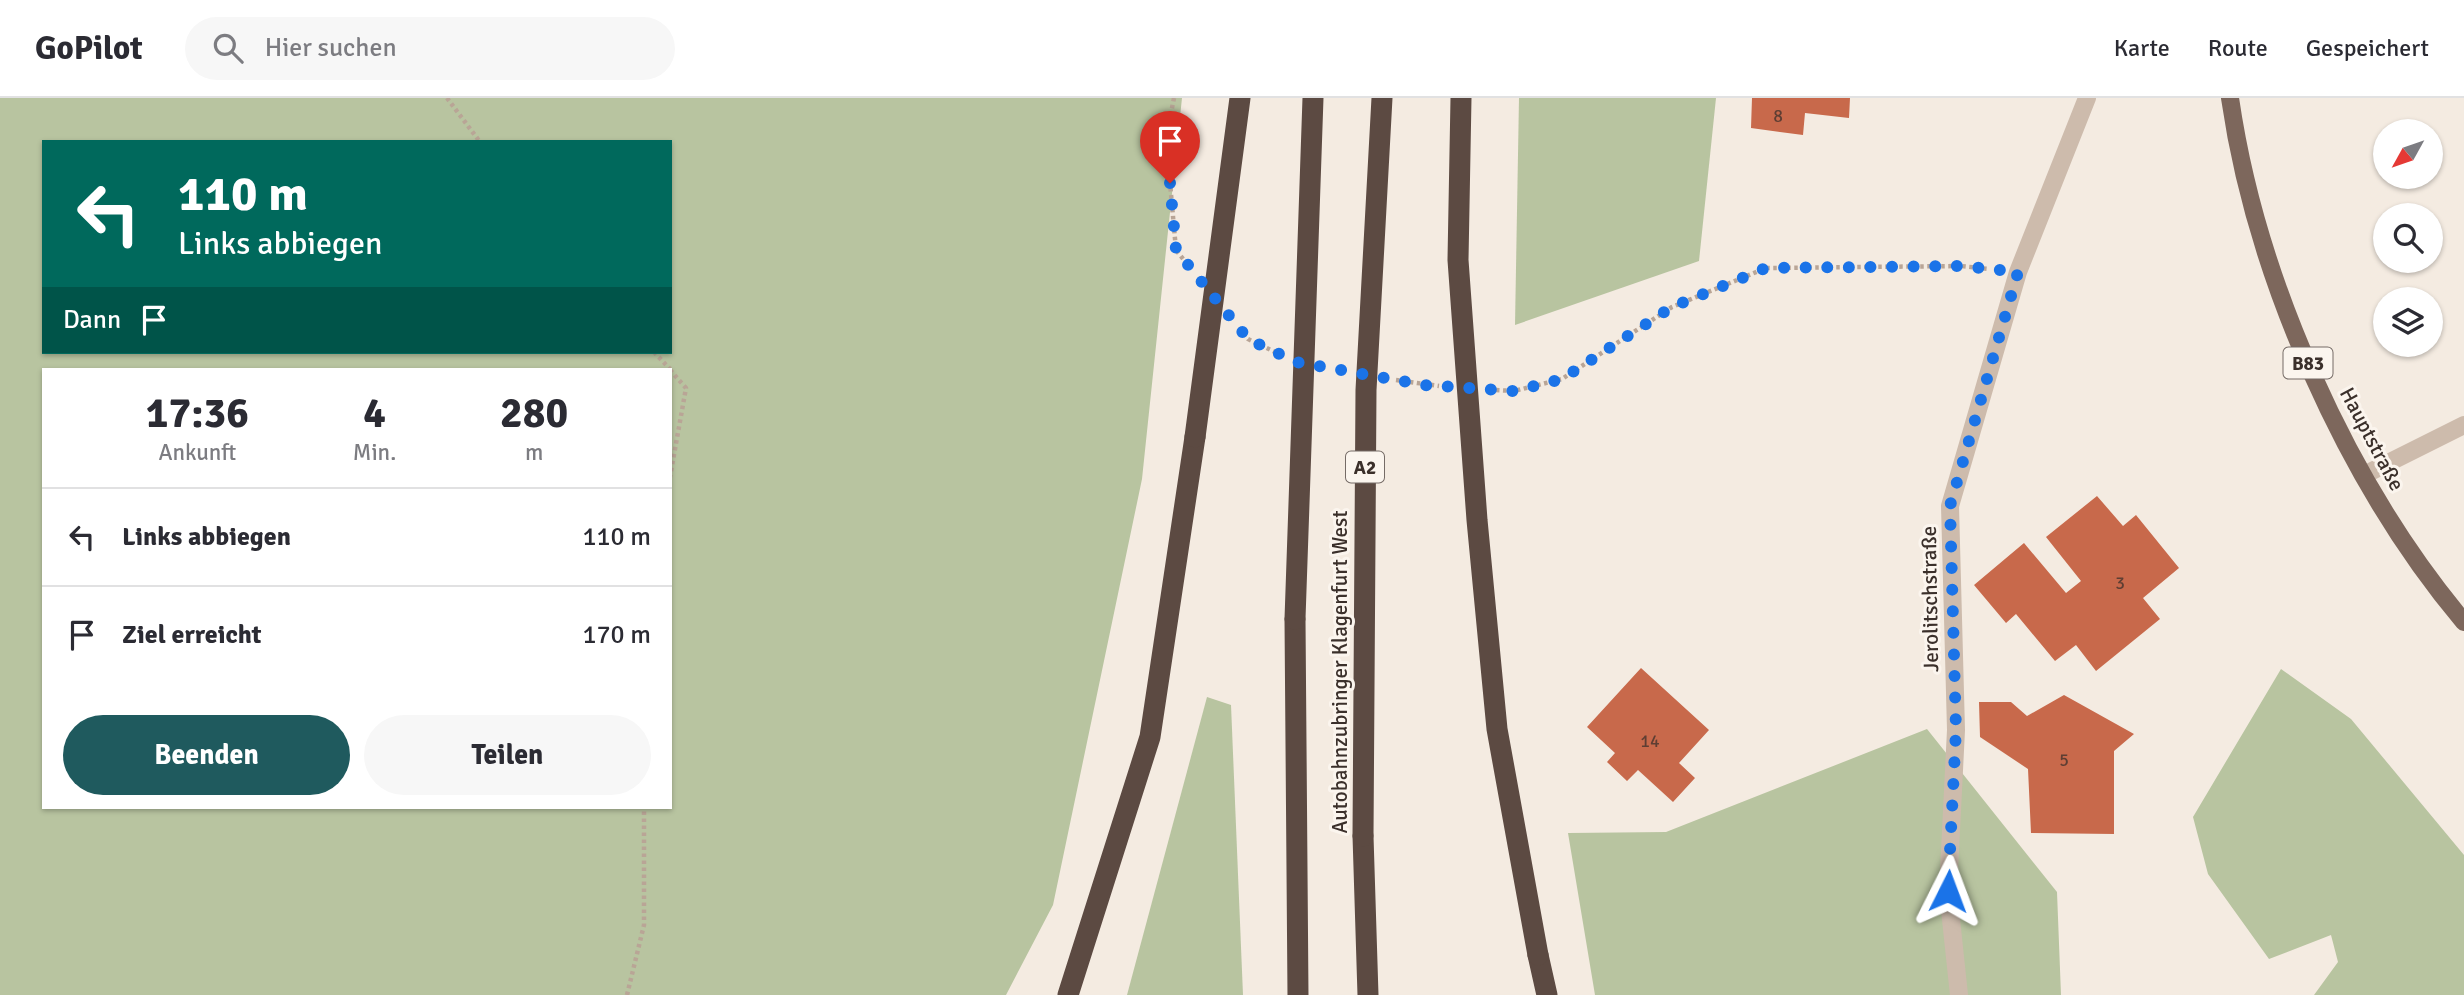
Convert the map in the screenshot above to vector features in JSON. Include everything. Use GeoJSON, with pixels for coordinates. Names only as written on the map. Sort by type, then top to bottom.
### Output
{"type":"FeatureCollection","features":[{"type":"Feature","properties":{"kind":"highway"},"geometry":{"type":"LineString","coordinates":[[1068,995],[1150,737],[1195,437],[1240,98]]}},
{"type":"Feature","properties":{"kind":"highway","name":"Autobahnzubringer Klagenfurt West"},"geometry":{"type":"LineString","coordinates":[[1298,995],[1295,619],[1314,98]]}},
{"type":"Feature","properties":{"kind":"highway","name":"Autobahnzubringer Klagenfurt West"},"geometry":{"type":"LineString","coordinates":[[1368,995],[1363,836],[1366,390],[1382,98]]}},
{"type":"Feature","properties":{"kind":"highway"},"geometry":{"type":"LineString","coordinates":[[1461,98],[1458,260],[1477,520],[1497,729],[1547,995]]}},
{"type":"Feature","properties":{"kind":"main road","name":"Hauptstraße"},"geometry":{"type":"LineString","coordinates":[[2230,98],[2247,187],[2284,304],[2316,383],[2364,475],[2405,544],[2464,622]]}},
{"type":"Feature","properties":{"kind":"street","name":"Jerolitschstraße"},"geometry":{"type":"LineString","coordinates":[[1959,995],[1948,891],[1956,730],[1950,506],[2018,272],[2087,98]]}},
{"type":"Feature","properties":{"kind":"street"},"geometry":{"type":"LineString","coordinates":[[2364,475],[2464,425]]}},
{"type":"Feature","properties":{"kind":"path"},"geometry":{"type":"LineString","coordinates":[[447,98],[478,140]]}},
{"type":"Feature","properties":{"kind":"path"},"geometry":{"type":"LineString","coordinates":[[1174,98],[1166,138],[1176,250],[1192,270]]}},
{"type":"Feature","properties":{"kind":"path"},"geometry":{"type":"LineString","coordinates":[[1488,389],[1514,391],[1562,379],[1672,307],[1766,268],[1961,266],[2018,272]]}},
{"type":"Feature","properties":{"kind":"path"},"geometry":{"type":"LineString","coordinates":[[1232,319],[1248,339],[1284,356]]}},
{"type":"Feature","properties":{"kind":"path"},"geometry":{"type":"LineString","coordinates":[[656,354],[668,368]]}},
{"type":"Feature","properties":{"kind":"path"},"geometry":{"type":"LineString","coordinates":[[672,372],[686,388],[672,466]]}},
{"type":"Feature","properties":{"kind":"path"},"geometry":{"type":"LineString","coordinates":[[1386,378],[1450,387]]}},
{"type":"Feature","properties":{"kind":"path"},"geometry":{"type":"LineString","coordinates":[[627,995],[643,925],[644,809]]}},
{"type":"Feature","properties":{"kind":"green space"},"geometry":{"type":"Polygon","coordinates":[[[0,98],[1182,98],[1142,479],[1053,905],[1006,995],[0,995],[0,98]]]}},
{"type":"Feature","properties":{"kind":"green space"},"geometry":{"type":"Polygon","coordinates":[[[1519,98],[1716,98],[1699,261],[1515,325],[1519,98]]]}},
{"type":"Feature","properties":{"kind":"green space"},"geometry":{"type":"Polygon","coordinates":[[[2281,669],[2351,719],[2464,855],[2464,995],[2314,995],[2338,962],[2331,935],[2269,959],[2208,874],[2193,817],[2281,669]]]}},
{"type":"Feature","properties":{"kind":"green space"},"geometry":{"type":"Polygon","coordinates":[[[1207,697],[1231,705],[1243,995],[1127,995],[1207,697]]]}},
{"type":"Feature","properties":{"kind":"green space"},"geometry":{"type":"Polygon","coordinates":[[[1927,729],[2057,892],[2061,995],[1595,995],[1568,833],[1666,832],[1927,729]]]}},
{"type":"Feature","properties":{"kind":"building"},"geometry":{"type":"Polygon","coordinates":[[[1752,98],[1850,98],[1849,118],[1805,113],[1803,135],[1751,128],[1752,98]]]}},
{"type":"Feature","properties":{"kind":"building"},"geometry":{"type":"Polygon","coordinates":[[[2097,496],[2123,526],[2136,515],[2179,568],[2143,598],[2160,619],[2096,671],[2076,645],[2055,661],[2016,614],[2006,623],[1974,585],[2024,543],[2066,593],[2081,581],[2046,537],[2097,496]]]}},
{"type":"Feature","properties":{"kind":"building"},"geometry":{"type":"Polygon","coordinates":[[[1641,668],[1709,730],[1679,763],[1695,778],[1673,802],[1638,770],[1627,781],[1607,762],[1615,753],[1587,727],[1641,668]]]}},
{"type":"Feature","properties":{"kind":"building"},"geometry":{"type":"Polygon","coordinates":[[[2064,695],[2134,734],[2114,751],[2114,834],[2031,833],[2028,769],[1980,737],[1979,702],[2011,702],[2027,716],[2064,695]]]}},
{"type":"Feature","properties":{"kind":"route"},"geometry":{"type":"LineString","coordinates":[[1170,183],[1176,250],[1248,339],[1296,362],[1424,385],[1514,391],[1562,379],[1672,307],[1766,268],[1961,266],[2018,272],[1950,506],[1956,730],[1948,891]]}}]}
